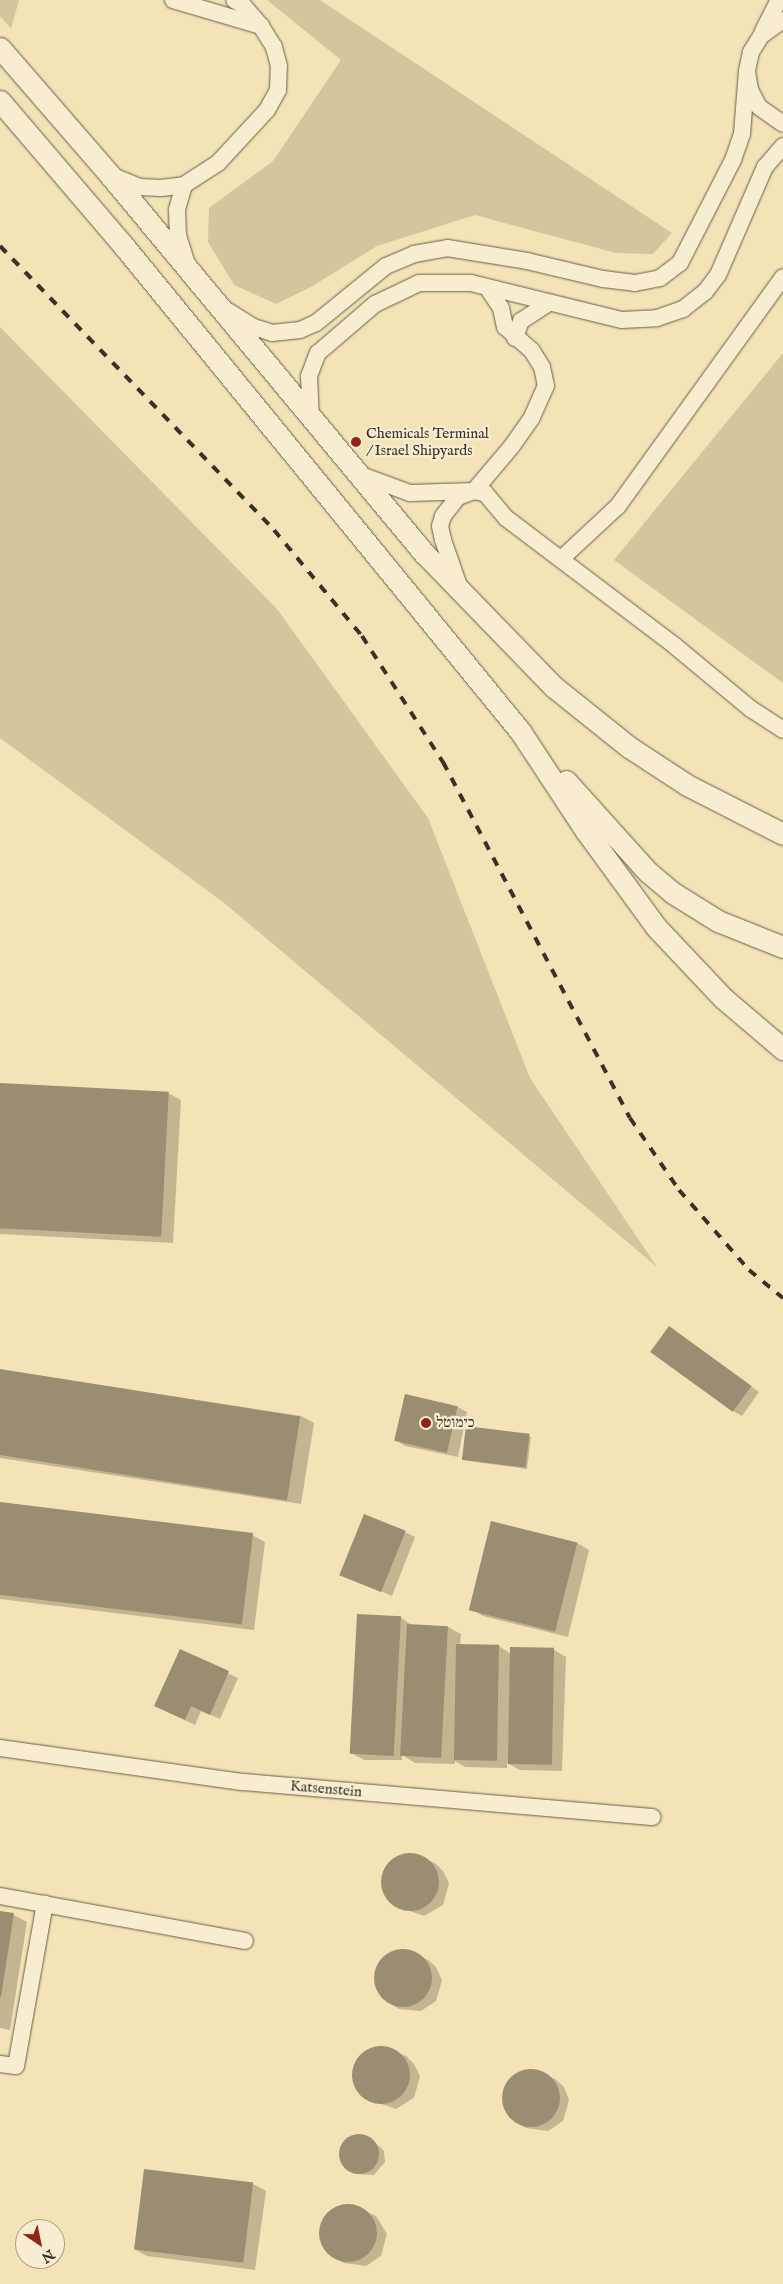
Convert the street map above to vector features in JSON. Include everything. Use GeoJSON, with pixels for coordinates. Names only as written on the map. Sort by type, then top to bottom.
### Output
{"type":"FeatureCollection","features":[{"type":"Feature","properties":{"kind":"street"},"geometry":{"type":"LineString","coordinates":[[173,0],[261,26]]}},
{"type":"Feature","properties":{"kind":"street"},"geometry":{"type":"LineString","coordinates":[[110,174],[140,187],[161,188],[184,185],[218,162],[243,138],[267,110],[278,90],[279,66],[274,47],[261,26],[243,5],[234,0]]}},
{"type":"Feature","properties":{"kind":"street"},"geometry":{"type":"LineString","coordinates":[[217,304],[254,327],[272,333],[300,330],[316,323],[386,266],[414,254],[447,248],[526,261],[602,279],[635,283],[660,278],[680,263],[733,160],[742,134],[747,71],[751,52],[779,0]]}},
{"type":"Feature","properties":{"kind":"street"},"geometry":{"type":"LineString","coordinates":[[761,36],[783,20]]}},
{"type":"Feature","properties":{"kind":"street"},"geometry":{"type":"LineString","coordinates":[[0,48],[110,174],[354,471],[461,591],[554,687],[629,747],[695,789],[783,834]]}},
{"type":"Feature","properties":{"kind":"street"},"geometry":{"type":"LineString","coordinates":[[747,71],[750,90],[759,107],[783,124]]}},
{"type":"Feature","properties":{"kind":"street"},"geometry":{"type":"LineString","coordinates":[[0,101],[129,253],[520,731],[648,872],[673,893],[718,922],[783,946]]}},
{"type":"Feature","properties":{"kind":"street"},"geometry":{"type":"LineString","coordinates":[[312,420],[309,376],[318,353],[375,304],[419,284],[471,283],[622,320],[657,318],[683,309],[705,292],[718,275],[764,167],[783,146]]}},
{"type":"Feature","properties":{"kind":"street"},"geometry":{"type":"LineString","coordinates":[[184,185],[177,218],[178,234],[189,270]]}},
{"type":"Feature","properties":{"kind":"street"},"geometry":{"type":"LineString","coordinates":[[561,560],[618,506],[783,277]]}},
{"type":"Feature","properties":{"kind":"street"},"geometry":{"type":"LineString","coordinates":[[461,591],[440,526],[449,506],[458,497],[474,490],[512,446],[532,417],[546,386],[542,367],[532,352],[515,338],[506,327],[501,308],[487,287]]}},
{"type":"Feature","properties":{"kind":"street"},"geometry":{"type":"LineString","coordinates":[[515,338],[521,321],[549,303]]}},
{"type":"Feature","properties":{"kind":"street"},"geometry":{"type":"LineString","coordinates":[[354,471],[390,488],[410,493],[474,490],[485,493],[506,518],[675,646],[751,709],[783,730]]}},
{"type":"Feature","properties":{"kind":"street"},"geometry":{"type":"LineString","coordinates":[[520,731],[586,831],[656,927],[723,998],[783,1049]]}},
{"type":"Feature","properties":{"kind":"street","name":"Katsenstein"},"geometry":{"type":"LineString","coordinates":[[0,1748],[243,1782],[653,1817]]}},
{"type":"Feature","properties":{"kind":"street"},"geometry":{"type":"LineString","coordinates":[[0,1896],[244,1941]]}},
{"type":"Feature","properties":{"kind":"street"},"geometry":{"type":"LineString","coordinates":[[0,2064],[16,2066],[45,1904]]}},
{"type":"Feature","properties":{"kind":"shaded area"},"geometry":{"type":"Polygon","coordinates":[[[0,0],[19,0],[11,29],[0,16],[0,0]]]}},
{"type":"Feature","properties":{"kind":"shaded area"},"geometry":{"type":"Polygon","coordinates":[[[267,0],[320,0],[672,233],[653,254],[616,253],[475,215],[377,246],[311,287],[276,304],[234,285],[208,242],[209,208],[273,161],[341,60],[267,0]]]}},
{"type":"Feature","properties":{"kind":"shaded area"},"geometry":{"type":"Polygon","coordinates":[[[0,327],[277,609],[428,818],[530,1078],[657,1267],[223,902],[0,738],[0,327]]]}},
{"type":"Feature","properties":{"kind":"shaded area"},"geometry":{"type":"Polygon","coordinates":[[[783,353],[783,683],[614,560],[783,353]]]}},
{"type":"Feature","properties":{"kind":"building"},"geometry":{"type":"Polygon","coordinates":[[[0,1083],[169,1092],[161,1237],[0,1228],[0,1083]]]}},
{"type":"Feature","properties":{"kind":"building"},"geometry":{"type":"Polygon","coordinates":[[[669,1326],[752,1386],[733,1412],[650,1352],[669,1326]]]}},
{"type":"Feature","properties":{"kind":"building"},"geometry":{"type":"Polygon","coordinates":[[[0,1369],[300,1417],[287,1501],[0,1455],[0,1369]]]}},
{"type":"Feature","properties":{"kind":"building","name":"כימוטל"},"geometry":{"type":"Polygon","coordinates":[[[405,1394],[458,1406],[447,1453],[394,1441],[405,1394]]]}},
{"type":"Feature","properties":{"kind":"building","name":"כימוטל"},"geometry":{"type":"Polygon","coordinates":[[[466,1426],[530,1434],[525,1468],[462,1460],[466,1426]]]}},
{"type":"Feature","properties":{"kind":"building"},"geometry":{"type":"Polygon","coordinates":[[[0,1502],[253,1533],[242,1624],[0,1595],[0,1502]]]}},
{"type":"Feature","properties":{"kind":"building"},"geometry":{"type":"Polygon","coordinates":[[[364,1514],[406,1531],[381,1592],[339,1575],[364,1514]]]}},
{"type":"Feature","properties":{"kind":"building"},"geometry":{"type":"Polygon","coordinates":[[[491,1521],[577,1543],[555,1632],[469,1610],[491,1521]]]}},
{"type":"Feature","properties":{"kind":"building"},"geometry":{"type":"Polygon","coordinates":[[[357,1614],[401,1616],[394,1756],[350,1754],[357,1614]]]}},
{"type":"Feature","properties":{"kind":"building"},"geometry":{"type":"Polygon","coordinates":[[[407,1624],[448,1626],[441,1758],[400,1756],[407,1624]]]}},
{"type":"Feature","properties":{"kind":"building"},"geometry":{"type":"Polygon","coordinates":[[[456,1644],[499,1645],[497,1761],[454,1760],[456,1644]]]}},
{"type":"Feature","properties":{"kind":"building"},"geometry":{"type":"Polygon","coordinates":[[[510,1647],[554,1648],[552,1765],[508,1764],[510,1647]]]}},
{"type":"Feature","properties":{"kind":"building"},"geometry":{"type":"Polygon","coordinates":[[[180,1649],[229,1671],[210,1715],[191,1706],[185,1720],[154,1706],[180,1649]]]}},
{"type":"Feature","properties":{"kind":"building"},"geometry":{"type":"Polygon","coordinates":[[[404,1853],[416,1853],[431,1861],[439,1876],[439,1888],[431,1903],[416,1911],[404,1911],[389,1903],[381,1888],[381,1876],[389,1861],[404,1853]]]}},
{"type":"Feature","properties":{"kind":"building"},"geometry":{"type":"Polygon","coordinates":[[[0,1911],[14,1913],[1,1997],[0,1997],[0,1911]]]}},
{"type":"Feature","properties":{"kind":"building"},"geometry":{"type":"Polygon","coordinates":[[[397,1949],[409,1949],[419,1953],[428,1962],[432,1984],[424,1999],[409,2007],[397,2007],[387,2003],[378,1994],[374,1984],[374,1972],[378,1962],[387,1953],[397,1949]]]}},
{"type":"Feature","properties":{"kind":"building"},"geometry":{"type":"Polygon","coordinates":[[[375,2046],[387,2046],[397,2050],[406,2059],[410,2081],[402,2096],[387,2104],[375,2104],[365,2100],[356,2091],[352,2081],[352,2069],[356,2059],[365,2050],[375,2046]]]}},
{"type":"Feature","properties":{"kind":"building"},"geometry":{"type":"Polygon","coordinates":[[[525,2069],[537,2069],[552,2077],[560,2092],[560,2104],[552,2119],[537,2127],[525,2127],[510,2119],[502,2104],[502,2092],[510,2077],[525,2069]]]}},
{"type":"Feature","properties":{"kind":"building"},"geometry":{"type":"Polygon","coordinates":[[[355,2134],[363,2134],[370,2137],[376,2143],[379,2154],[376,2165],[370,2171],[363,2174],[355,2174],[348,2171],[342,2165],[339,2158],[339,2150],[342,2143],[348,2137],[355,2134]]]}},
{"type":"Feature","properties":{"kind":"building"},"geometry":{"type":"Polygon","coordinates":[[[144,2169],[253,2182],[243,2263],[134,2249],[144,2169]]]}},
{"type":"Feature","properties":{"kind":"building"},"geometry":{"type":"Polygon","coordinates":[[[342,2204],[354,2204],[369,2212],[377,2227],[377,2239],[369,2254],[354,2262],[342,2262],[327,2254],[319,2239],[319,2227],[327,2212],[342,2204]]]}},
{"type":"Feature","properties":{"kind":"railway"},"geometry":{"type":"LineString","coordinates":[[0,246],[274,530],[362,636],[443,762],[630,1118],[679,1190],[749,1270],[783,1298]]}},
{"type":"Feature","properties":{"kind":"place","name":"Chemicals Terminal / Israel Shipyards"},"geometry":{"type":"Point","coordinates":[356,442]}},
{"type":"Feature","properties":{"kind":"place","name":"כימוטל"},"geometry":{"type":"Point","coordinates":[426,1423]}}]}
